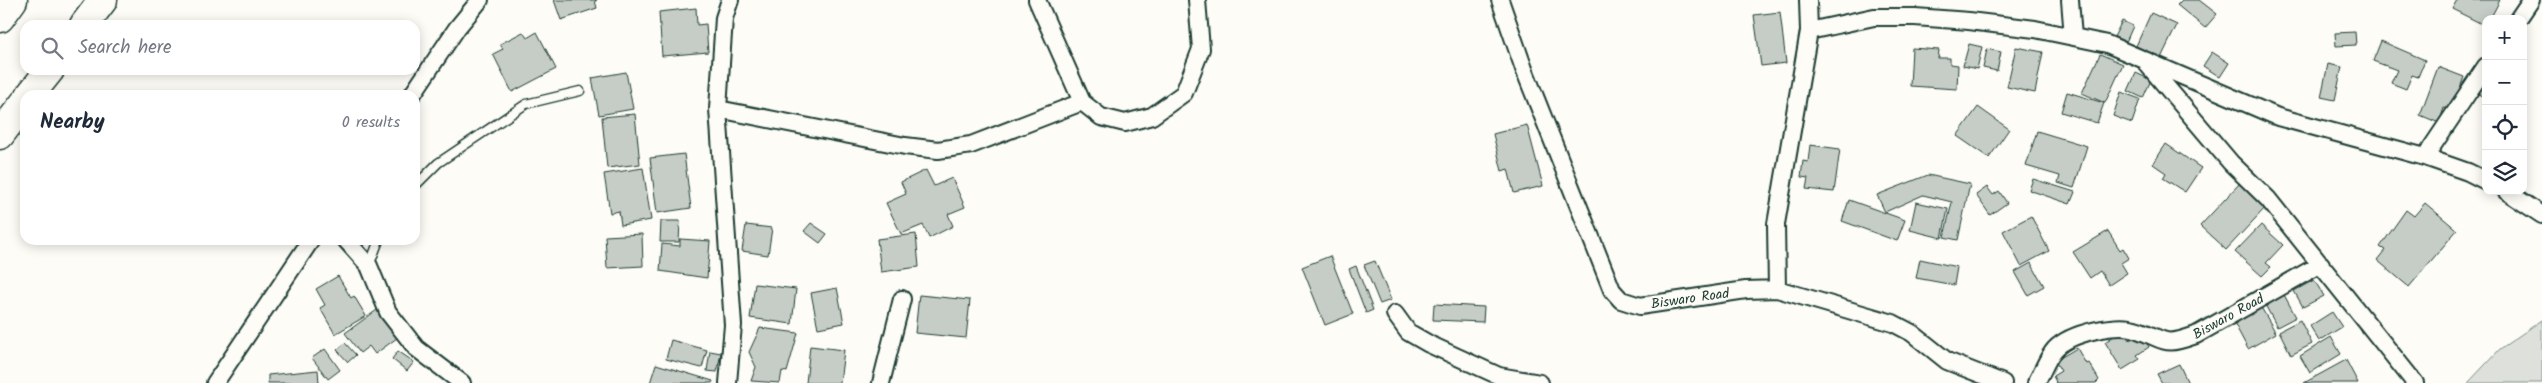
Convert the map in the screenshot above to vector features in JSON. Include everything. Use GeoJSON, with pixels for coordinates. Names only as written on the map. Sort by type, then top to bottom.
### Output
{"type":"FeatureCollection","features":[{"type":"Feature","properties":{"kind":"highway"},"geometry":{"type":"LineString","coordinates":[[0,18],[13,0]]}},
{"type":"Feature","properties":{"kind":"highway"},"geometry":{"type":"LineString","coordinates":[[88,20],[103,0]]}},
{"type":"Feature","properties":{"kind":"highway"},"geometry":{"type":"LineString","coordinates":[[34,90],[46,75]]}},
{"type":"Feature","properties":{"kind":"highway"},"geometry":{"type":"LineString","coordinates":[[0,135],[20,109]]}},
{"type":"Feature","properties":{"kind":"street"},"geometry":{"type":"LineString","coordinates":[[415,90],[457,28],[480,0]]}},
{"type":"Feature","properties":{"kind":"street"},"geometry":{"type":"LineString","coordinates":[[728,383],[733,325],[718,109],[724,18],[730,0]]}},
{"type":"Feature","properties":{"kind":"street"},"geometry":{"type":"LineString","coordinates":[[1037,0],[1082,102],[1101,117],[1125,123],[1152,116],[1184,93],[1201,49],[1197,0]]}},
{"type":"Feature","properties":{"kind":"street","name":"Biswaro Road"},"geometry":{"type":"LineString","coordinates":[[1500,0],[1524,69],[1612,290],[1622,300],[1640,306],[1746,290],[1777,289],[1893,323],[1912,333],[1947,361],[2003,383]]}},
{"type":"Feature","properties":{"kind":"street"},"geometry":{"type":"LineString","coordinates":[[1777,289],[1776,224],[1809,31],[1808,0]]}},
{"type":"Feature","properties":{"kind":"street"},"geometry":{"type":"LineString","coordinates":[[2070,0],[2073,37]]}},
{"type":"Feature","properties":{"kind":"street"},"geometry":{"type":"LineString","coordinates":[[2521,15],[2531,0]]}},
{"type":"Feature","properties":{"kind":"street"},"geometry":{"type":"LineString","coordinates":[[1809,31],[1874,17],[1915,17],[1969,21],[2107,44],[2145,62],[2278,117],[2425,157],[2482,179]]}},
{"type":"Feature","properties":{"kind":"street"},"geometry":{"type":"LineString","coordinates":[[2145,62],[2231,163],[2268,198],[2415,383]]}},
{"type":"Feature","properties":{"kind":"street"},"geometry":{"type":"LineString","coordinates":[[2425,157],[2482,72]]}},
{"type":"Feature","properties":{"kind":"street"},"geometry":{"type":"LineString","coordinates":[[718,109],[905,146],[938,150],[970,145],[1082,102]]}},
{"type":"Feature","properties":{"kind":"street"},"geometry":{"type":"LineString","coordinates":[[2512,195],[2542,215]]}},
{"type":"Feature","properties":{"kind":"street"},"geometry":{"type":"LineString","coordinates":[[215,383],[308,245]]}},
{"type":"Feature","properties":{"kind":"street"},"geometry":{"type":"LineString","coordinates":[[350,245],[369,266],[388,312],[416,348],[462,383]]}},
{"type":"Feature","properties":{"kind":"street","name":"Biswaro Road"},"geometry":{"type":"LineString","coordinates":[[2036,383],[2055,349],[2092,330],[2137,329],[2162,342],[2177,342],[2196,335],[2321,264]]}},
{"type":"Feature","properties":{"kind":"street"},"geometry":{"type":"LineString","coordinates":[[881,383],[902,299]]}},
{"type":"Feature","properties":{"kind":"street"},"geometry":{"type":"LineString","coordinates":[[1395,314],[1408,332],[1429,344],[1499,376],[1540,383]]}},
{"type":"Feature","properties":{"kind":"lane"},"geometry":{"type":"LineString","coordinates":[[420,181],[438,163],[526,104],[580,91]]}},
{"type":"Feature","properties":{"kind":"lane"},"geometry":{"type":"LineString","coordinates":[[369,266],[377,245]]}},
{"type":"Feature","properties":{"kind":"shaded area"},"geometry":{"type":"Polygon","coordinates":[[[2542,320],[2542,383],[2468,383],[2500,349],[2542,320]]]}},
{"type":"Feature","properties":{"kind":"building"},"geometry":{"type":"Polygon","coordinates":[[[554,0],[597,0],[595,1],[597,8],[561,20],[554,0]]]}},
{"type":"Feature","properties":{"kind":"building"},"geometry":{"type":"Polygon","coordinates":[[[2182,0],[2199,0],[2217,14],[2205,28],[2177,5],[2182,0]]]}},
{"type":"Feature","properties":{"kind":"building"},"geometry":{"type":"Polygon","coordinates":[[[2457,0],[2500,0],[2492,15],[2482,15],[2482,24],[2452,9],[2457,0]]]}},
{"type":"Feature","properties":{"kind":"building"},"geometry":{"type":"Polygon","coordinates":[[[696,8],[697,25],[706,24],[708,52],[662,56],[659,12],[696,8]]]}},
{"type":"Feature","properties":{"kind":"building"},"geometry":{"type":"Polygon","coordinates":[[[1780,12],[1786,63],[1761,66],[1754,15],[1780,12]]]}},
{"type":"Feature","properties":{"kind":"building"},"geometry":{"type":"Polygon","coordinates":[[[2151,13],[2177,25],[2161,58],[2136,46],[2151,13]]]}},
{"type":"Feature","properties":{"kind":"building"},"geometry":{"type":"Polygon","coordinates":[[[2122,21],[2133,26],[2126,42],[2114,37],[2122,21]]]}},
{"type":"Feature","properties":{"kind":"building"},"geometry":{"type":"Polygon","coordinates":[[[523,32],[527,38],[537,32],[556,69],[512,92],[493,54],[503,49],[500,44],[523,32]]]}},
{"type":"Feature","properties":{"kind":"building"},"geometry":{"type":"Polygon","coordinates":[[[2355,32],[2356,45],[2336,46],[2335,33],[2355,32]]]}},
{"type":"Feature","properties":{"kind":"building"},"geometry":{"type":"Polygon","coordinates":[[[2381,41],[2425,60],[2418,77],[2412,75],[2406,89],[2391,83],[2397,70],[2373,61],[2381,41]]]}},
{"type":"Feature","properties":{"kind":"building"},"geometry":{"type":"Polygon","coordinates":[[[1969,44],[1982,47],[1977,69],[1963,66],[1969,44]]]}},
{"type":"Feature","properties":{"kind":"building"},"geometry":{"type":"Polygon","coordinates":[[[2016,47],[2043,52],[2035,93],[2007,87],[2016,47]]]}},
{"type":"Feature","properties":{"kind":"building"},"geometry":{"type":"Polygon","coordinates":[[[1912,48],[1939,50],[1938,58],[1950,58],[1950,64],[1958,65],[1957,89],[1910,86],[1912,48]]]}},
{"type":"Feature","properties":{"kind":"building"},"geometry":{"type":"Polygon","coordinates":[[[1987,49],[2001,52],[1997,71],[1983,68],[1987,49]]]}},
{"type":"Feature","properties":{"kind":"building"},"geometry":{"type":"Polygon","coordinates":[[[2212,52],[2229,63],[2220,77],[2203,66],[2212,52]]]}},
{"type":"Feature","properties":{"kind":"building"},"geometry":{"type":"Polygon","coordinates":[[[2100,54],[2123,64],[2105,103],[2082,93],[2100,54]]]}},
{"type":"Feature","properties":{"kind":"building"},"geometry":{"type":"Polygon","coordinates":[[[2328,64],[2342,67],[2335,100],[2321,97],[2328,64]]]}},
{"type":"Feature","properties":{"kind":"building"},"geometry":{"type":"Polygon","coordinates":[[[2438,67],[2464,77],[2452,110],[2444,108],[2439,123],[2420,115],[2438,67]]]}},
{"type":"Feature","properties":{"kind":"building"},"geometry":{"type":"Polygon","coordinates":[[[626,72],[633,109],[599,115],[592,78],[626,72]]]}},
{"type":"Feature","properties":{"kind":"building"},"geometry":{"type":"Polygon","coordinates":[[[2136,73],[2151,80],[2143,98],[2128,91],[2136,73]]]}},
{"type":"Feature","properties":{"kind":"building"},"geometry":{"type":"Polygon","coordinates":[[[2482,80],[2482,96],[2474,91],[2482,80]]]}},
{"type":"Feature","properties":{"kind":"building"},"geometry":{"type":"Polygon","coordinates":[[[2067,92],[2104,103],[2097,123],[2061,112],[2067,92]]]}},
{"type":"Feature","properties":{"kind":"building"},"geometry":{"type":"Polygon","coordinates":[[[2121,92],[2140,99],[2132,123],[2113,116],[2121,92]]]}},
{"type":"Feature","properties":{"kind":"building"},"geometry":{"type":"Polygon","coordinates":[[[1978,107],[2009,129],[1989,158],[1957,136],[1978,107]]]}},
{"type":"Feature","properties":{"kind":"building"},"geometry":{"type":"Polygon","coordinates":[[[635,114],[640,164],[607,168],[602,117],[635,114]]]}},
{"type":"Feature","properties":{"kind":"building"},"geometry":{"type":"Polygon","coordinates":[[[1527,125],[1543,186],[1514,193],[1508,169],[1502,171],[1493,134],[1527,125]]]}},
{"type":"Feature","properties":{"kind":"building"},"geometry":{"type":"Polygon","coordinates":[[[2037,131],[2087,146],[2074,188],[2058,183],[2060,176],[2026,166],[2037,131]]]}},
{"type":"Feature","properties":{"kind":"building"},"geometry":{"type":"Polygon","coordinates":[[[2166,144],[2201,168],[2185,192],[2163,178],[2166,173],[2153,164],[2166,144]]]}},
{"type":"Feature","properties":{"kind":"building"},"geometry":{"type":"Polygon","coordinates":[[[1810,145],[1840,149],[1834,192],[1806,189],[1808,178],[1801,177],[1803,161],[1808,162],[1810,145]]]}},
{"type":"Feature","properties":{"kind":"building"},"geometry":{"type":"Polygon","coordinates":[[[684,154],[691,208],[657,213],[650,158],[684,154]]]}},
{"type":"Feature","properties":{"kind":"building"},"geometry":{"type":"Polygon","coordinates":[[[643,168],[651,220],[621,225],[619,211],[610,213],[604,174],[643,168]]]}},
{"type":"Feature","properties":{"kind":"building"},"geometry":{"type":"Polygon","coordinates":[[[926,170],[934,186],[952,178],[965,207],[948,214],[953,226],[929,238],[923,225],[901,234],[886,203],[906,194],[901,182],[926,170]]]}},
{"type":"Feature","properties":{"kind":"building"},"geometry":{"type":"Polygon","coordinates":[[[1928,175],[1970,184],[1958,240],[1944,237],[1952,202],[1923,195],[1885,212],[1877,195],[1928,175]]]}},
{"type":"Feature","properties":{"kind":"building"},"geometry":{"type":"Polygon","coordinates":[[[2033,179],[2075,192],[2070,204],[2029,190],[2033,179]]]}},
{"type":"Feature","properties":{"kind":"building"},"geometry":{"type":"Polygon","coordinates":[[[2240,183],[2266,207],[2226,250],[2200,226],[2240,183]]]}},
{"type":"Feature","properties":{"kind":"building"},"geometry":{"type":"Polygon","coordinates":[[[1987,187],[1993,195],[1999,191],[2007,203],[1990,215],[1976,195],[1987,187]]]}},
{"type":"Feature","properties":{"kind":"building"},"geometry":{"type":"Polygon","coordinates":[[[1849,200],[1905,220],[1897,241],[1842,221],[1849,200]]]}},
{"type":"Feature","properties":{"kind":"building"},"geometry":{"type":"Polygon","coordinates":[[[1916,202],[1948,209],[1942,238],[1910,230],[1916,202]]]}},
{"type":"Feature","properties":{"kind":"building"},"geometry":{"type":"Polygon","coordinates":[[[2425,203],[2457,230],[2409,287],[2377,260],[2385,250],[2380,247],[2406,210],[2414,216],[2425,203]]]}},
{"type":"Feature","properties":{"kind":"building"},"geometry":{"type":"Polygon","coordinates":[[[2031,216],[2049,251],[2021,266],[2003,231],[2031,216]]]}},
{"type":"Feature","properties":{"kind":"building"},"geometry":{"type":"Polygon","coordinates":[[[661,221],[680,221],[679,242],[660,242],[661,221]]]}},
{"type":"Feature","properties":{"kind":"building"},"geometry":{"type":"Polygon","coordinates":[[[811,223],[827,234],[820,243],[804,231],[811,223]]]}},
{"type":"Feature","properties":{"kind":"building"},"geometry":{"type":"Polygon","coordinates":[[[746,225],[772,228],[768,255],[742,251],[746,225]]]}},
{"type":"Feature","properties":{"kind":"building"},"geometry":{"type":"Polygon","coordinates":[[[2261,225],[2283,245],[2266,263],[2271,267],[2262,276],[2235,252],[2261,225]]]}},
{"type":"Feature","properties":{"kind":"building"},"geometry":{"type":"Polygon","coordinates":[[[2108,231],[2120,250],[2123,248],[2129,258],[2121,263],[2127,273],[2109,285],[2100,271],[2090,278],[2073,252],[2108,231]]]}},
{"type":"Feature","properties":{"kind":"building"},"geometry":{"type":"Polygon","coordinates":[[[642,234],[643,266],[607,268],[605,236],[642,234]]]}},
{"type":"Feature","properties":{"kind":"building"},"geometry":{"type":"Polygon","coordinates":[[[916,234],[919,267],[881,272],[877,239],[916,234]]]}},
{"type":"Feature","properties":{"kind":"building"},"geometry":{"type":"Polygon","coordinates":[[[680,239],[710,241],[707,278],[660,271],[662,244],[680,246],[680,239]]]}},
{"type":"Feature","properties":{"kind":"building"},"geometry":{"type":"Polygon","coordinates":[[[1330,256],[1353,314],[1325,325],[1302,267],[1330,256]]]}},
{"type":"Feature","properties":{"kind":"building"},"geometry":{"type":"Polygon","coordinates":[[[1920,259],[1957,267],[1954,285],[1916,278],[1920,259]]]}},
{"type":"Feature","properties":{"kind":"building"},"geometry":{"type":"Polygon","coordinates":[[[1375,261],[1391,300],[1380,304],[1364,265],[1375,261]]]}},
{"type":"Feature","properties":{"kind":"building"},"geometry":{"type":"Polygon","coordinates":[[[2031,263],[2044,286],[2028,295],[2015,272],[2031,263]]]}},
{"type":"Feature","properties":{"kind":"building"},"geometry":{"type":"Polygon","coordinates":[[[1356,266],[1373,310],[1366,313],[1349,269],[1356,266]]]}},
{"type":"Feature","properties":{"kind":"building"},"geometry":{"type":"Polygon","coordinates":[[[338,276],[351,298],[354,296],[366,316],[335,334],[320,308],[325,305],[316,289],[338,276]]]}},
{"type":"Feature","properties":{"kind":"building"},"geometry":{"type":"Polygon","coordinates":[[[2314,280],[2324,296],[2303,307],[2294,291],[2314,280]]]}},
{"type":"Feature","properties":{"kind":"building"},"geometry":{"type":"Polygon","coordinates":[[[755,284],[796,289],[792,324],[750,318],[755,284]]]}},
{"type":"Feature","properties":{"kind":"building"},"geometry":{"type":"Polygon","coordinates":[[[837,288],[844,323],[818,328],[811,293],[837,288]]]}},
{"type":"Feature","properties":{"kind":"building"},"geometry":{"type":"Polygon","coordinates":[[[2282,291],[2296,317],[2277,327],[2263,301],[2282,291]]]}},
{"type":"Feature","properties":{"kind":"building"},"geometry":{"type":"Polygon","coordinates":[[[919,295],[970,300],[966,338],[915,333],[919,295]]]}},
{"type":"Feature","properties":{"kind":"building"},"geometry":{"type":"Polygon","coordinates":[[[1434,304],[1484,307],[1483,322],[1433,320],[1434,304]]]}},
{"type":"Feature","properties":{"kind":"building"},"geometry":{"type":"Polygon","coordinates":[[[2259,304],[2276,333],[2248,349],[2232,319],[2259,304]]]}},
{"type":"Feature","properties":{"kind":"building"},"geometry":{"type":"Polygon","coordinates":[[[377,310],[397,338],[375,354],[369,346],[360,353],[345,333],[377,310]]]}},
{"type":"Feature","properties":{"kind":"building"},"geometry":{"type":"Polygon","coordinates":[[[2332,312],[2342,327],[2319,341],[2310,326],[2332,312]]]}},
{"type":"Feature","properties":{"kind":"building"},"geometry":{"type":"Polygon","coordinates":[[[2300,320],[2312,344],[2291,355],[2279,331],[2300,320]]]}},
{"type":"Feature","properties":{"kind":"building"},"geometry":{"type":"Polygon","coordinates":[[[760,328],[798,333],[787,372],[782,371],[780,383],[751,381],[756,367],[749,352],[760,328]]]}},
{"type":"Feature","properties":{"kind":"building"},"geometry":{"type":"Polygon","coordinates":[[[2123,330],[2130,340],[2141,333],[2149,347],[2137,355],[2140,359],[2122,370],[2105,342],[2123,330]]]}},
{"type":"Feature","properties":{"kind":"building"},"geometry":{"type":"Polygon","coordinates":[[[2331,337],[2341,354],[2310,373],[2300,356],[2331,337]]]}},
{"type":"Feature","properties":{"kind":"building"},"geometry":{"type":"Polygon","coordinates":[[[671,340],[707,350],[702,368],[666,359],[671,340]]]}},
{"type":"Feature","properties":{"kind":"building"},"geometry":{"type":"Polygon","coordinates":[[[345,343],[356,355],[348,362],[337,350],[345,343]]]}},
{"type":"Feature","properties":{"kind":"building"},"geometry":{"type":"Polygon","coordinates":[[[810,346],[844,350],[840,383],[806,383],[810,346]]]}},
{"type":"Feature","properties":{"kind":"building"},"geometry":{"type":"Polygon","coordinates":[[[2077,348],[2086,364],[2089,363],[2099,380],[2096,383],[2055,383],[2053,376],[2061,371],[2055,361],[2077,348]]]}},
{"type":"Feature","properties":{"kind":"building"},"geometry":{"type":"Polygon","coordinates":[[[325,349],[340,370],[328,379],[312,358],[325,349]]]}},
{"type":"Feature","properties":{"kind":"building"},"geometry":{"type":"Polygon","coordinates":[[[398,351],[414,362],[407,371],[392,359],[398,351]]]}},
{"type":"Feature","properties":{"kind":"building"},"geometry":{"type":"Polygon","coordinates":[[[710,351],[721,353],[717,372],[707,371],[710,351]]]}},
{"type":"Feature","properties":{"kind":"building"},"geometry":{"type":"Polygon","coordinates":[[[2346,360],[2358,383],[2304,383],[2346,360]]]}},
{"type":"Feature","properties":{"kind":"building"},"geometry":{"type":"Polygon","coordinates":[[[656,364],[713,381],[712,383],[650,383],[656,364]]]}},
{"type":"Feature","properties":{"kind":"building"},"geometry":{"type":"Polygon","coordinates":[[[2179,364],[2188,383],[2162,383],[2157,374],[2179,364]]]}},
{"type":"Feature","properties":{"kind":"building"},"geometry":{"type":"Polygon","coordinates":[[[318,370],[319,383],[268,383],[268,375],[318,370]]]}}]}
